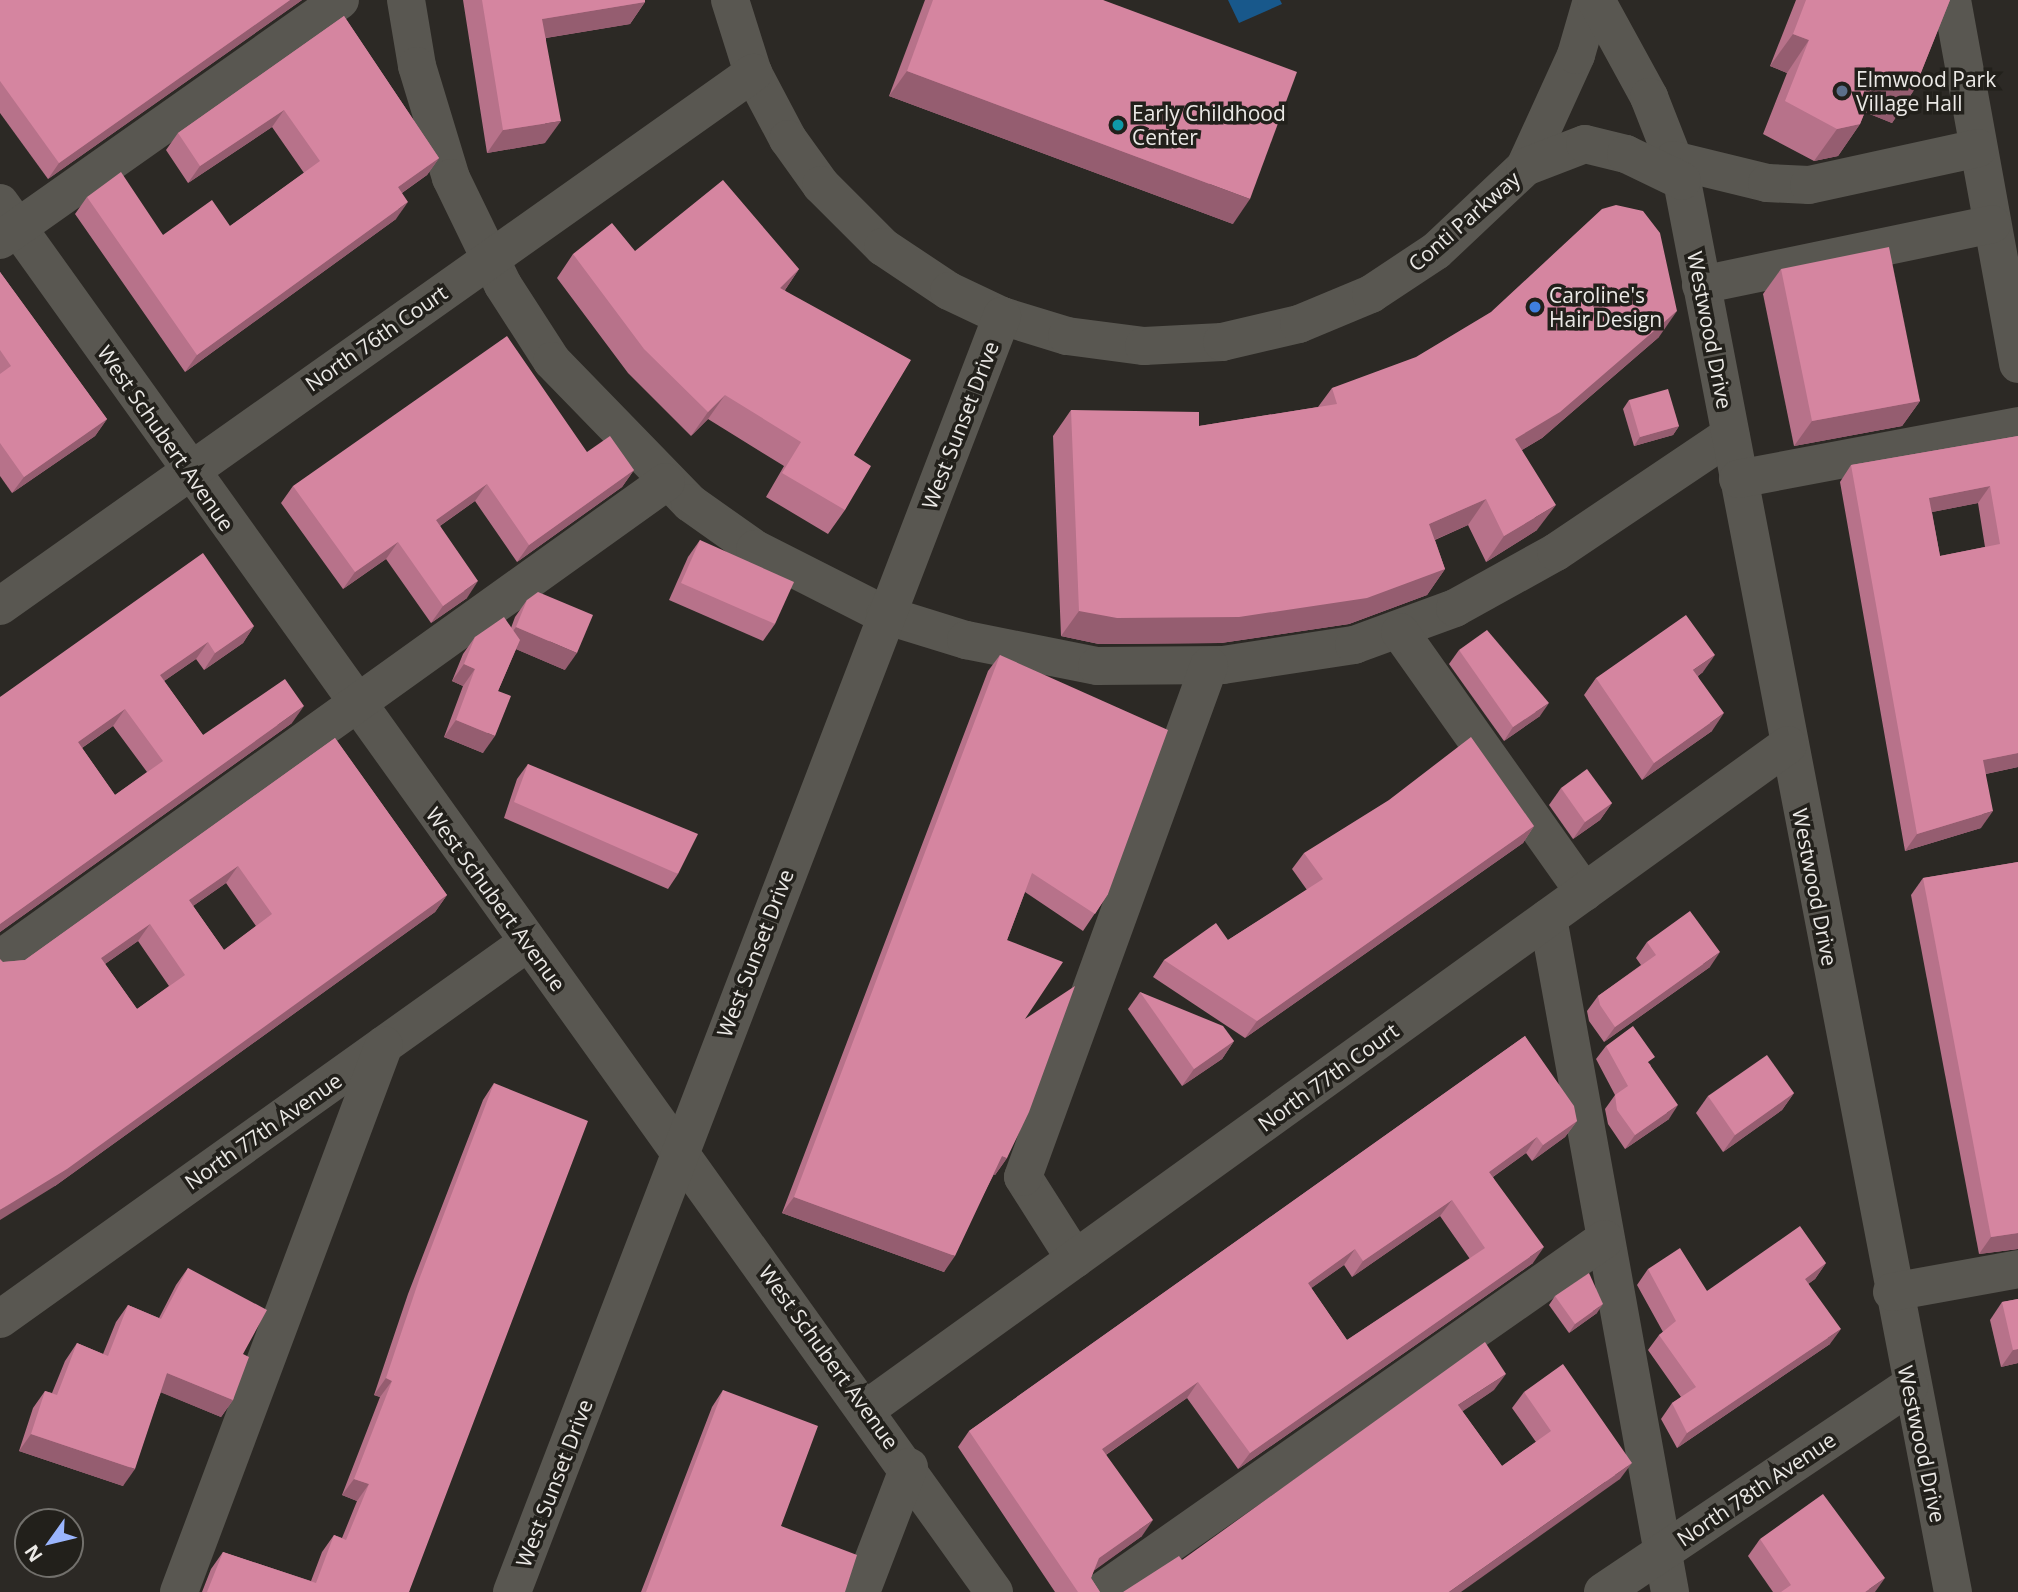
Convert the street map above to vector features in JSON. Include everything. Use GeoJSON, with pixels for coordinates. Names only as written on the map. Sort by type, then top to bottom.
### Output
{"type":"FeatureCollection","features":[{"type":"Feature","properties":{"kind":"street"},"geometry":{"type":"LineString","coordinates":[[6,224],[340,0]]}},
{"type":"Feature","properties":{"kind":"street"},"geometry":{"type":"LineString","coordinates":[[406,0],[436,134],[489,257],[552,361],[666,482],[755,549],[884,615],[1073,664],[1209,666],[1400,632],[1585,536],[1730,435]]}},
{"type":"Feature","properties":{"kind":"street","name":"Conti Parkway"},"geometry":{"type":"LineString","coordinates":[[730,0],[753,73],[804,163],[861,228],[916,271],[1002,316],[1067,336],[1144,346],[1261,335],[1335,311],[1404,274],[1525,167],[1576,55],[1594,0]]}},
{"type":"Feature","properties":{"kind":"street","name":"Westwood Drive"},"geometry":{"type":"LineString","coordinates":[[1594,0],[1649,97],[1678,170],[1909,1385],[1953,1592]]}},
{"type":"Feature","properties":{"kind":"street"},"geometry":{"type":"LineString","coordinates":[[1952,0],[2018,364]]}},
{"type":"Feature","properties":{"kind":"street","name":"North 76th Court"},"geometry":{"type":"LineString","coordinates":[[0,606],[489,257],[753,73]]}},
{"type":"Feature","properties":{"kind":"street"},"geometry":{"type":"LineString","coordinates":[[1525,167],[1585,145],[1678,170],[1767,183],[1809,185],[1978,148]]}},
{"type":"Feature","properties":{"kind":"street","name":"West Schubert Avenue"},"geometry":{"type":"LineString","coordinates":[[6,224],[189,471],[527,943],[868,1408],[994,1592]]}},
{"type":"Feature","properties":{"kind":"street"},"geometry":{"type":"LineString","coordinates":[[1701,285],[1992,224]]}},
{"type":"Feature","properties":{"kind":"street","name":"West Sunset Drive"},"geometry":{"type":"LineString","coordinates":[[512,1592],[884,615],[1002,316]]}},
{"type":"Feature","properties":{"kind":"street"},"geometry":{"type":"LineString","coordinates":[[1738,479],[2018,426]]}},
{"type":"Feature","properties":{"kind":"street"},"geometry":{"type":"LineString","coordinates":[[0,959],[666,482]]}},
{"type":"Feature","properties":{"kind":"street"},"geometry":{"type":"LineString","coordinates":[[1400,632],[1584,892]]}},
{"type":"Feature","properties":{"kind":"street"},"geometry":{"type":"LineString","coordinates":[[1075,1259],[1023,1177],[1209,666]]}},
{"type":"Feature","properties":{"kind":"street","name":"North 77th Court"},"geometry":{"type":"LineString","coordinates":[[868,1408],[1788,745]]}},
{"type":"Feature","properties":{"kind":"street"},"geometry":{"type":"LineString","coordinates":[[1548,918],[1670,1592]]}},
{"type":"Feature","properties":{"kind":"street","name":"North 77th Avenue"},"geometry":{"type":"LineString","coordinates":[[0,1319],[527,943]]}},
{"type":"Feature","properties":{"kind":"street"},"geometry":{"type":"LineString","coordinates":[[179,1592],[384,1045]]}},
{"type":"Feature","properties":{"kind":"street"},"geometry":{"type":"LineString","coordinates":[[1101,1592],[1605,1239]]}},
{"type":"Feature","properties":{"kind":"street"},"geometry":{"type":"LineString","coordinates":[[1892,1292],[2018,1269]]}},
{"type":"Feature","properties":{"kind":"street","name":"North 78th Avenue"},"geometry":{"type":"LineString","coordinates":[[1603,1592],[1909,1385]]}},
{"type":"Feature","properties":{"kind":"street"},"geometry":{"type":"LineString","coordinates":[[861,1592],[909,1468]]}},
{"type":"Feature","properties":{"kind":"water"},"geometry":{"type":"Polygon","coordinates":[[[1228,0],[1280,0],[1282,4],[1239,23],[1228,0]]]}},
{"type":"Feature","properties":{"kind":"building"},"geometry":{"type":"Polygon","coordinates":[[[0,0],[290,0],[59,163],[0,81],[0,0]]]}},
{"type":"Feature","properties":{"kind":"building"},"geometry":{"type":"Polygon","coordinates":[[[482,0],[645,2],[542,19],[561,121],[503,130],[482,0]]]}},
{"type":"Feature","properties":{"kind":"building","name":"Early Childhood Center"},"geometry":{"type":"Polygon","coordinates":[[[933,0],[1103,0],[1297,72],[1250,199],[907,71],[933,0]]]}},
{"type":"Feature","properties":{"kind":"building","name":"Elmwood Park Village Hall"},"geometry":{"type":"Polygon","coordinates":[[[1806,0],[1950,0],[1914,90],[1879,76],[1860,124],[1837,129],[1785,101],[1809,40],[1793,34],[1806,0]]]}},
{"type":"Feature","properties":{"kind":"building"},"geometry":{"type":"Polygon","coordinates":[[[344,16],[439,158],[398,187],[408,202],[197,355],[87,197],[121,172],[163,235],[212,200],[230,226],[320,161],[284,110],[200,166],[178,133],[344,16]]]}},
{"type":"Feature","properties":{"kind":"building"},"geometry":{"type":"Polygon","coordinates":[[[723,180],[799,269],[780,288],[911,360],[854,455],[871,466],[845,510],[782,473],[801,442],[725,395],[708,412],[644,349],[573,254],[612,223],[635,251],[723,180]]]}},
{"type":"Feature","properties":{"kind":"building"},"geometry":{"type":"Polygon","coordinates":[[[1616,205],[1643,211],[1660,233],[1677,311],[1560,412],[1515,439],[1556,505],[1504,536],[1486,499],[1429,524],[1445,569],[1367,598],[1239,617],[1117,618],[1079,611],[1071,410],[1199,412],[1199,426],[1337,404],[1332,388],[1416,357],[1491,312],[1602,209],[1616,205]]]}},
{"type":"Feature","properties":{"kind":"building"},"geometry":{"type":"Polygon","coordinates":[[[1889,247],[1920,401],[1812,421],[1781,269],[1889,247]]]}},
{"type":"Feature","properties":{"kind":"building"},"geometry":{"type":"Polygon","coordinates":[[[0,272],[107,419],[24,477],[0,443],[0,374],[11,366],[0,350],[0,272]]]}},
{"type":"Feature","properties":{"kind":"building"},"geometry":{"type":"Polygon","coordinates":[[[507,336],[587,452],[610,436],[634,470],[529,545],[487,484],[436,520],[478,581],[443,606],[398,542],[355,572],[293,486],[507,336]]]}},
{"type":"Feature","properties":{"kind":"building"},"geometry":{"type":"Polygon","coordinates":[[[1668,389],[1679,426],[1640,437],[1629,400],[1668,389]]]}},
{"type":"Feature","properties":{"kind":"building"},"geometry":{"type":"Polygon","coordinates":[[[2018,436],[2018,753],[1983,760],[1993,811],[1917,834],[1851,465],[2018,436]],[[1990,486],[1929,498],[1940,556],[2000,544],[1990,486]]]}},
{"type":"Feature","properties":{"kind":"building"},"geometry":{"type":"Polygon","coordinates":[[[700,540],[794,582],[775,624],[681,583],[700,540]]]}},
{"type":"Feature","properties":{"kind":"building"},"geometry":{"type":"Polygon","coordinates":[[[203,553],[254,626],[215,653],[208,642],[160,675],[203,735],[285,679],[304,706],[0,924],[0,697],[203,553]],[[125,709],[78,742],[115,795],[163,761],[125,709]]]}},
{"type":"Feature","properties":{"kind":"building"},"geometry":{"type":"Polygon","coordinates":[[[538,592],[593,615],[577,653],[516,627],[527,600],[538,592]]]}},
{"type":"Feature","properties":{"kind":"building"},"geometry":{"type":"Polygon","coordinates":[[[1686,615],[1715,655],[1693,670],[1724,713],[1654,763],[1596,678],[1686,615]]]}},
{"type":"Feature","properties":{"kind":"building"},"geometry":{"type":"Polygon","coordinates":[[[504,617],[520,640],[498,691],[511,696],[495,736],[456,720],[475,669],[464,664],[475,637],[504,617]]]}},
{"type":"Feature","properties":{"kind":"building"},"geometry":{"type":"Polygon","coordinates":[[[1487,630],[1549,703],[1513,727],[1459,650],[1487,630]]]}},
{"type":"Feature","properties":{"kind":"building"},"geometry":{"type":"Polygon","coordinates":[[[1000,655],[1168,730],[1108,894],[1095,914],[1032,873],[1007,940],[1063,962],[1025,1019],[1075,986],[1029,1112],[1007,1158],[1002,1156],[955,1256],[794,1197],[1000,655]]]}},
{"type":"Feature","properties":{"kind":"building"},"geometry":{"type":"Polygon","coordinates":[[[1471,737],[1534,826],[1257,1021],[1164,960],[1216,923],[1228,940],[1323,879],[1304,853],[1389,800],[1471,737]]]}},
{"type":"Feature","properties":{"kind":"building"},"geometry":{"type":"Polygon","coordinates":[[[335,738],[447,895],[67,1169],[0,1210],[0,959],[3,962],[25,960],[335,738]],[[238,866],[189,900],[224,950],[272,914],[238,866]],[[150,924],[101,958],[137,1009],[185,975],[150,924]]]}},
{"type":"Feature","properties":{"kind":"building"},"geometry":{"type":"Polygon","coordinates":[[[528,764],[698,834],[678,874],[514,802],[528,764]]]}},
{"type":"Feature","properties":{"kind":"building"},"geometry":{"type":"Polygon","coordinates":[[[1587,769],[1612,803],[1585,822],[1561,788],[1587,769]]]}},
{"type":"Feature","properties":{"kind":"building"},"geometry":{"type":"Polygon","coordinates":[[[2018,862],[2018,1233],[1991,1237],[1923,878],[2018,862]]]}},
{"type":"Feature","properties":{"kind":"building"},"geometry":{"type":"Polygon","coordinates":[[[1690,911],[1720,952],[1615,1027],[1600,1005],[1598,996],[1656,955],[1647,942],[1690,911]]]}},
{"type":"Feature","properties":{"kind":"building"},"geometry":{"type":"Polygon","coordinates":[[[1140,992],[1223,1026],[1234,1041],[1194,1069],[1140,992]]]}},
{"type":"Feature","properties":{"kind":"building"},"geometry":{"type":"Polygon","coordinates":[[[1633,1026],[1655,1057],[1648,1062],[1678,1105],[1635,1135],[1617,1110],[1615,1095],[1628,1086],[1606,1046],[1633,1026]]]}},
{"type":"Feature","properties":{"kind":"building"},"geometry":{"type":"Polygon","coordinates":[[[1525,1036],[1574,1106],[1577,1121],[1543,1145],[1537,1137],[1489,1172],[1544,1247],[1250,1453],[1198,1382],[1102,1449],[1153,1520],[1099,1558],[1091,1578],[1100,1592],[1078,1592],[969,1431],[1525,1036]],[[1452,1200],[1363,1261],[1355,1249],[1308,1283],[1347,1340],[1485,1248],[1452,1200]]]}},
{"type":"Feature","properties":{"kind":"building"},"geometry":{"type":"Polygon","coordinates":[[[1767,1055],[1794,1093],[1735,1135],[1708,1096],[1767,1055]]]}},
{"type":"Feature","properties":{"kind":"building"},"geometry":{"type":"Polygon","coordinates":[[[494,1083],[588,1121],[409,1592],[207,1592],[223,1552],[316,1583],[334,1535],[346,1540],[369,1484],[354,1479],[392,1381],[386,1378],[420,1277],[494,1083]]]}},
{"type":"Feature","properties":{"kind":"building"},"geometry":{"type":"Polygon","coordinates":[[[1800,1226],[1826,1263],[1805,1279],[1841,1329],[1687,1433],[1672,1403],[1696,1387],[1659,1335],[1676,1321],[1648,1269],[1680,1248],[1707,1291],[1800,1226]]]}},
{"type":"Feature","properties":{"kind":"building"},"geometry":{"type":"Polygon","coordinates":[[[188,1268],[267,1310],[243,1354],[249,1357],[233,1400],[167,1373],[135,1469],[31,1434],[45,1391],[57,1395],[77,1343],[108,1356],[128,1305],[161,1319],[188,1268]]]}},
{"type":"Feature","properties":{"kind":"building"},"geometry":{"type":"Polygon","coordinates":[[[1589,1273],[1603,1304],[1575,1324],[1555,1296],[1589,1273]]]}},
{"type":"Feature","properties":{"kind":"building"},"geometry":{"type":"Polygon","coordinates":[[[2018,1299],[2018,1349],[2013,1350],[2002,1302],[2018,1299]]]}},
{"type":"Feature","properties":{"kind":"building"},"geometry":{"type":"Polygon","coordinates":[[[1485,1342],[1506,1374],[1458,1405],[1502,1466],[1551,1431],[1524,1392],[1563,1364],[1632,1463],[1449,1592],[1123,1592],[1179,1556],[1182,1560],[1485,1342]]]}},
{"type":"Feature","properties":{"kind":"building"},"geometry":{"type":"Polygon","coordinates":[[[723,1390],[818,1426],[781,1526],[857,1555],[845,1592],[646,1592],[723,1390]]]}},
{"type":"Feature","properties":{"kind":"building"},"geometry":{"type":"Polygon","coordinates":[[[1823,1494],[1885,1578],[1865,1592],[1781,1592],[1791,1585],[1760,1539],[1823,1494]]]}},
{"type":"Feature","properties":{"kind":"place","name":"Elmwood Park Village Hall"},"geometry":{"type":"Point","coordinates":[1842,91]}},
{"type":"Feature","properties":{"kind":"place","name":"Early Childhood Center"},"geometry":{"type":"Point","coordinates":[1118,125]}},
{"type":"Feature","properties":{"kind":"place","name":"Caroline's Hair Design"},"geometry":{"type":"Point","coordinates":[1535,307]}}]}
